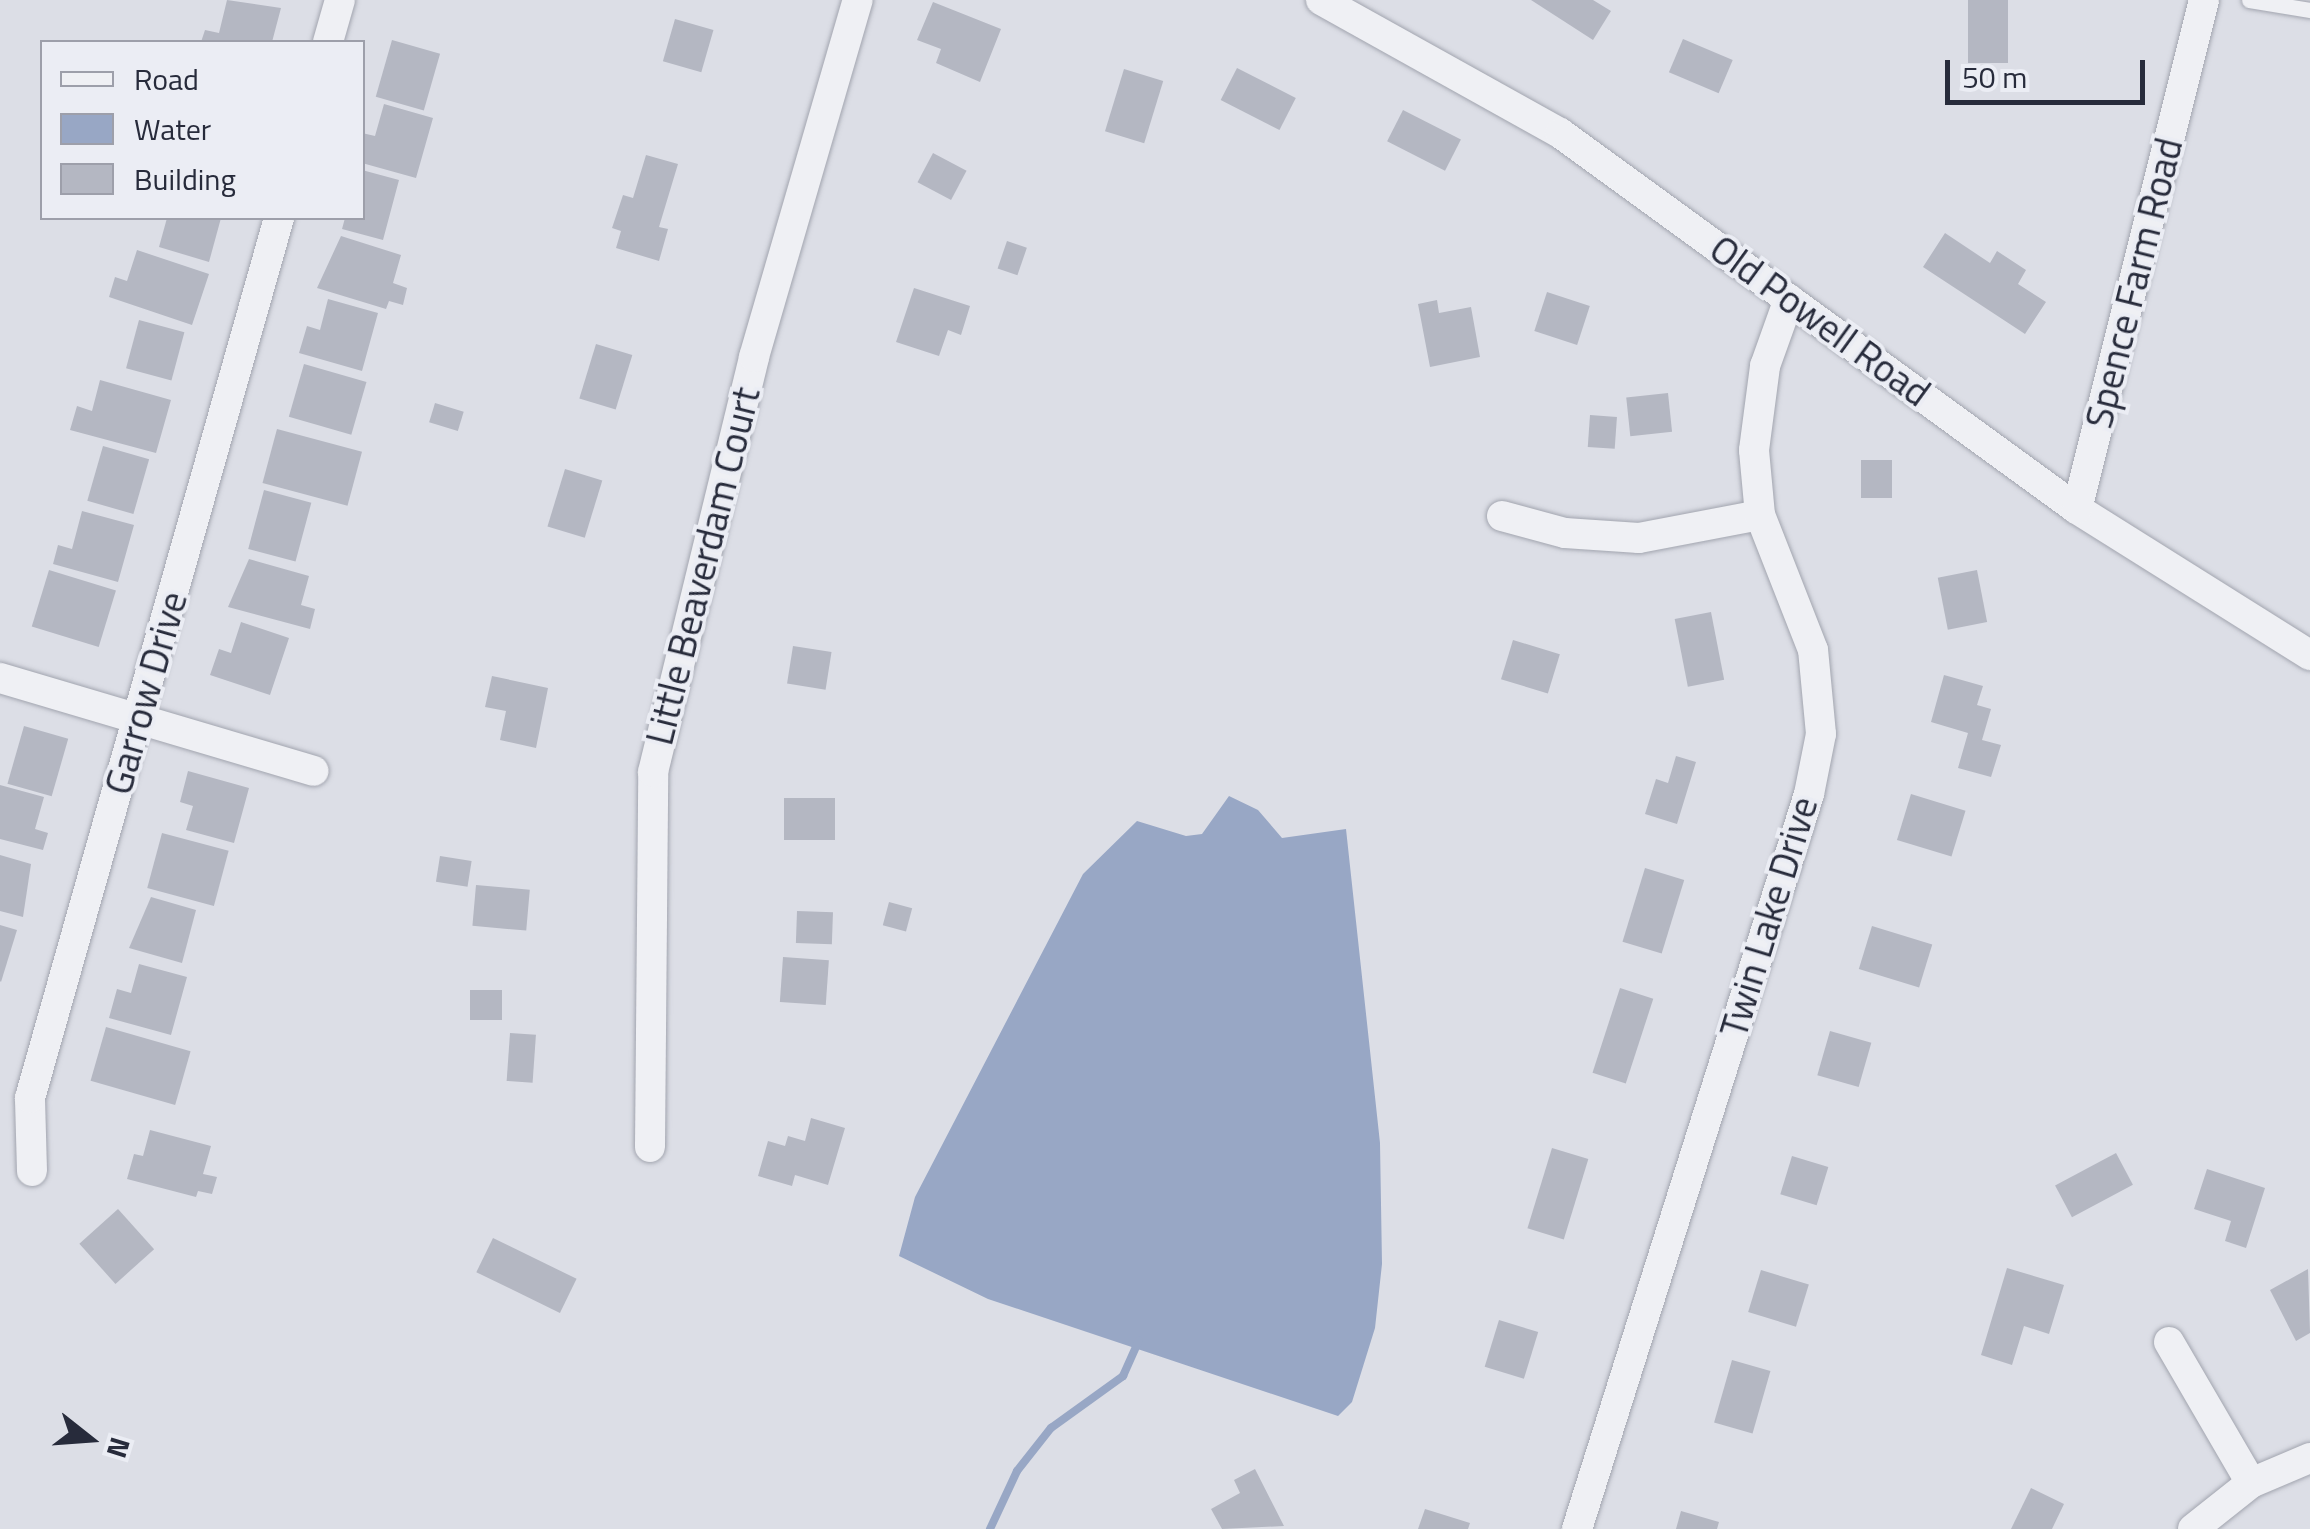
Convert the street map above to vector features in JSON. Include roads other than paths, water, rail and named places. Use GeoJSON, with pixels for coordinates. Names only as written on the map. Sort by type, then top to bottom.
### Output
{"type":"FeatureCollection","features":[{"type":"Feature","properties":{"kind":"street"},"geometry":{"type":"LineString","coordinates":[[329,40],[340,0]]}},
{"type":"Feature","properties":{"kind":"street","name":"Little Beaverdam Court"},"geometry":{"type":"LineString","coordinates":[[650,1147],[652,772],[754,357],[858,0]]}},
{"type":"Feature","properties":{"kind":"street","name":"Old Powell Road"},"geometry":{"type":"LineString","coordinates":[[1321,0],[1560,133],[2077,508],[2310,655]]}},
{"type":"Feature","properties":{"kind":"street","name":"Spence Farm Road"},"geometry":{"type":"LineString","coordinates":[[2077,508],[2204,0]]}},
{"type":"Feature","properties":{"kind":"street","name":"Garrow Drive"},"geometry":{"type":"LineString","coordinates":[[32,1172],[30,1098],[278,220]]}},
{"type":"Feature","properties":{"kind":"street","name":"Twin Lake Drive"},"geometry":{"type":"LineString","coordinates":[[1577,1529],[1809,794],[1821,734],[1813,650],[1760,515],[1758,406],[1789,298]]}},
{"type":"Feature","properties":{"kind":"street"},"geometry":{"type":"LineString","coordinates":[[1502,516],[1565,533],[1639,538],[1760,515]]}},
{"type":"Feature","properties":{"kind":"street"},"geometry":{"type":"LineString","coordinates":[[0,678],[313,771]]}},
{"type":"Feature","properties":{"kind":"street"},"geometry":{"type":"LineString","coordinates":[[2169,1342],[2251,1483]]}},
{"type":"Feature","properties":{"kind":"street"},"geometry":{"type":"LineString","coordinates":[[2194,1529],[2251,1483],[2310,1458]]}},
{"type":"Feature","properties":{"kind":"lane"},"geometry":{"type":"LineString","coordinates":[[2249,0],[2310,10]]}},
{"type":"Feature","properties":{"kind":"water"},"geometry":{"type":"Polygon","coordinates":[[[1229,796],[1258,810],[1282,838],[1346,829],[1380,1143],[1382,1264],[1375,1328],[1352,1402],[1338,1416],[988,1299],[899,1256],[915,1197],[1083,874],[1137,821],[1186,836],[1202,834],[1229,796]]]}},
{"type":"Feature","properties":{"kind":"waterway"},"geometry":{"type":"LineString","coordinates":[[990,1529],[1017,1471],[1051,1428],[1123,1376],[1139,1340]]}}]}
